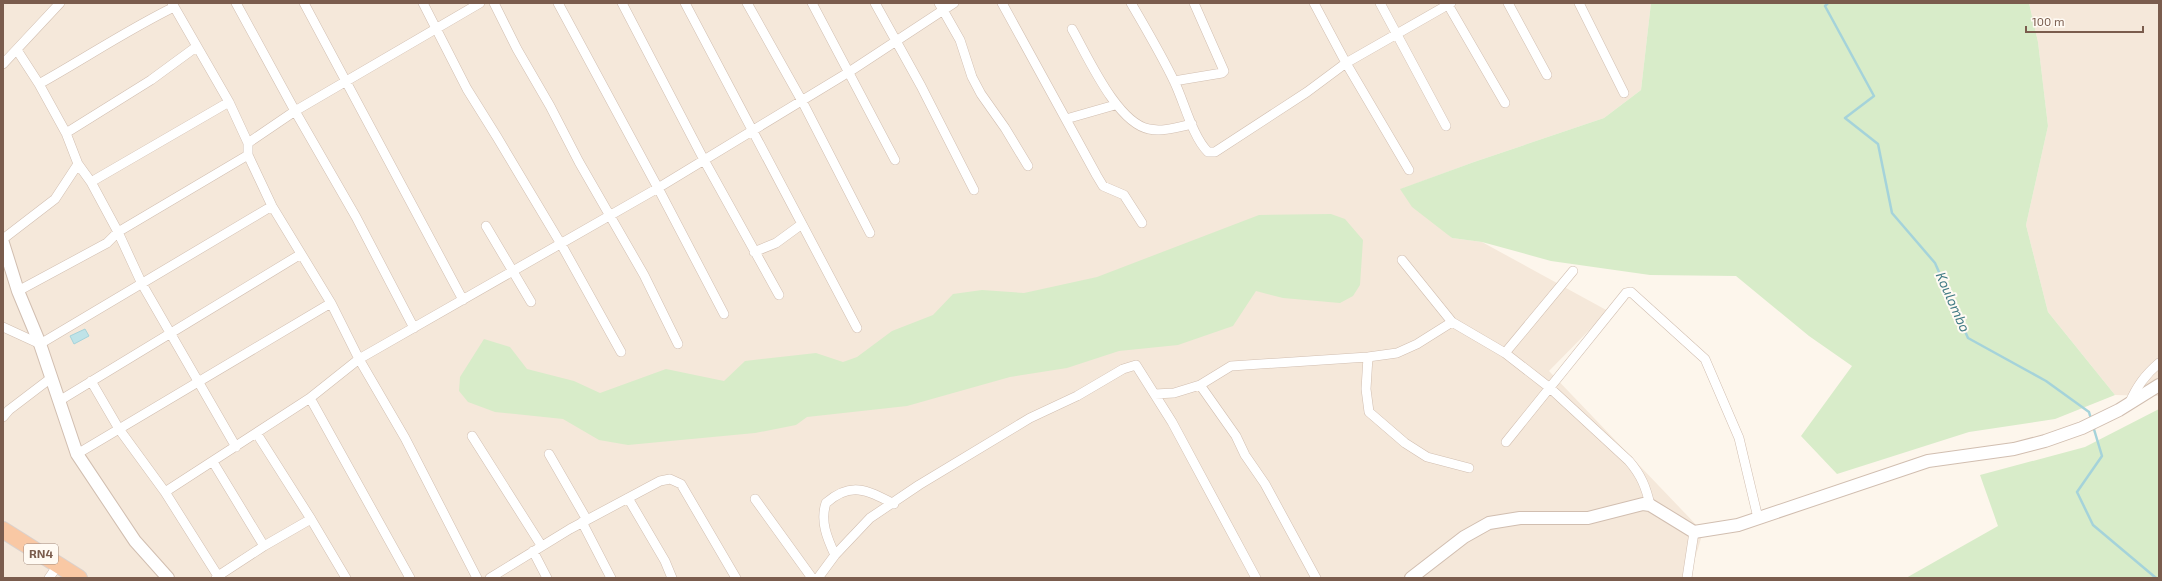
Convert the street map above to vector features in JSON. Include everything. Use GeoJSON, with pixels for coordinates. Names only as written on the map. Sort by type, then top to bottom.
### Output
{"type":"FeatureCollection","features":[{"type":"Feature","properties":{"kind":"highway","name":"RN4"},"geometry":{"type":"LineString","coordinates":[[3,530],[54,571],[79,578]]}},
{"type":"Feature","properties":{"kind":"street"},"geometry":{"type":"LineString","coordinates":[[3,64],[60,3]]}},
{"type":"Feature","properties":{"kind":"street"},"geometry":{"type":"LineString","coordinates":[[236,3],[295,111],[356,216],[414,328]]}},
{"type":"Feature","properties":{"kind":"street"},"geometry":{"type":"LineString","coordinates":[[304,3],[346,82],[376,134],[463,300]]}},
{"type":"Feature","properties":{"kind":"street"},"geometry":{"type":"LineString","coordinates":[[423,3],[467,89],[560,244],[621,352]]}},
{"type":"Feature","properties":{"kind":"street"},"geometry":{"type":"LineString","coordinates":[[248,143],[295,111],[480,3]]}},
{"type":"Feature","properties":{"kind":"street"},"geometry":{"type":"LineString","coordinates":[[494,3],[516,49],[644,275],[678,344]]}},
{"type":"Feature","properties":{"kind":"street"},"geometry":{"type":"LineString","coordinates":[[558,3],[724,314]]}},
{"type":"Feature","properties":{"kind":"street"},"geometry":{"type":"LineString","coordinates":[[622,3],[704,160],[779,295]]}},
{"type":"Feature","properties":{"kind":"street"},"geometry":{"type":"LineString","coordinates":[[684,3],[856,328]]}},
{"type":"Feature","properties":{"kind":"street"},"geometry":{"type":"LineString","coordinates":[[747,3],[802,101],[870,234]]}},
{"type":"Feature","properties":{"kind":"street"},"geometry":{"type":"LineString","coordinates":[[812,3],[895,160]]}},
{"type":"Feature","properties":{"kind":"street"},"geometry":{"type":"LineString","coordinates":[[875,3],[921,86],[974,190]]}},
{"type":"Feature","properties":{"kind":"street"},"geometry":{"type":"LineString","coordinates":[[165,492],[257,434],[310,398],[359,359],[658,188],[849,72],[895,41],[941,7],[954,3]]}},
{"type":"Feature","properties":{"kind":"street"},"geometry":{"type":"LineString","coordinates":[[1002,3],[1103,186],[1124,195],[1142,223]]}},
{"type":"Feature","properties":{"kind":"street"},"geometry":{"type":"LineString","coordinates":[[1131,3],[1174,81],[1192,124],[1204,148],[1208,152],[1215,152],[1306,92],[1346,63],[1449,4],[1505,103]]}},
{"type":"Feature","properties":{"kind":"street"},"geometry":{"type":"LineString","coordinates":[[1174,81],[1222,73],[1224,71],[1194,3]]}},
{"type":"Feature","properties":{"kind":"street"},"geometry":{"type":"LineString","coordinates":[[1314,3],[1346,63],[1410,170]]}},
{"type":"Feature","properties":{"kind":"street"},"geometry":{"type":"LineString","coordinates":[[1380,3],[1446,126]]}},
{"type":"Feature","properties":{"kind":"street"},"geometry":{"type":"LineString","coordinates":[[1508,3],[1547,75]]}},
{"type":"Feature","properties":{"kind":"street"},"geometry":{"type":"LineString","coordinates":[[1579,3],[1624,93]]}},
{"type":"Feature","properties":{"kind":"street"},"geometry":{"type":"LineString","coordinates":[[39,84],[97,52],[120,35],[173,5],[229,102],[248,143],[248,155],[272,206],[331,303],[359,359],[409,445],[477,578]]}},
{"type":"Feature","properties":{"kind":"street"},"geometry":{"type":"LineString","coordinates":[[941,7],[960,40],[972,77],[981,94],[1005,128],[1028,166]]}},
{"type":"Feature","properties":{"kind":"street"},"geometry":{"type":"LineString","coordinates":[[1072,29],[1115,105],[1126,117],[1148,129],[1159,130],[1192,124]]}},
{"type":"Feature","properties":{"kind":"street"},"geometry":{"type":"LineString","coordinates":[[66,133],[151,80],[196,47]]}},
{"type":"Feature","properties":{"kind":"street"},"geometry":{"type":"LineString","coordinates":[[17,50],[39,84],[66,133],[78,164],[91,182],[118,232],[142,284],[200,382],[236,447]]}},
{"type":"Feature","properties":{"kind":"street"},"geometry":{"type":"LineString","coordinates":[[91,182],[229,102]]}},
{"type":"Feature","properties":{"kind":"street"},"geometry":{"type":"LineString","coordinates":[[1066,119],[1115,105]]}},
{"type":"Feature","properties":{"kind":"street"},"geometry":{"type":"LineString","coordinates":[[18,291],[107,243],[118,232],[248,155]]}},
{"type":"Feature","properties":{"kind":"street"},"geometry":{"type":"LineString","coordinates":[[3,239],[55,199],[78,164]]}},
{"type":"Feature","properties":{"kind":"street"},"geometry":{"type":"LineString","coordinates":[[40,344],[272,206]]}},
{"type":"Feature","properties":{"kind":"street"},"geometry":{"type":"LineString","coordinates":[[754,252],[776,243],[802,224]]}},
{"type":"Feature","properties":{"kind":"street"},"geometry":{"type":"LineString","coordinates":[[486,226],[531,302]]}},
{"type":"Feature","properties":{"kind":"street"},"geometry":{"type":"LineString","coordinates":[[3,243],[18,291],[40,344],[77,454],[135,541],[168,578]]}},
{"type":"Feature","properties":{"kind":"street"},"geometry":{"type":"LineString","coordinates":[[59,401],[301,254]]}},
{"type":"Feature","properties":{"kind":"street"},"geometry":{"type":"LineString","coordinates":[[1402,260],[1452,322],[1505,354],[1550,388],[1640,474],[1646,486],[1650,505]]}},
{"type":"Feature","properties":{"kind":"street"},"geometry":{"type":"LineString","coordinates":[[1505,354],[1573,271]]}},
{"type":"Feature","properties":{"kind":"street"},"geometry":{"type":"LineString","coordinates":[[1506,442],[1626,293],[1631,292],[1705,359],[1739,438],[1758,518]]}},
{"type":"Feature","properties":{"kind":"street"},"geometry":{"type":"LineString","coordinates":[[77,454],[331,303]]}},
{"type":"Feature","properties":{"kind":"street"},"geometry":{"type":"LineString","coordinates":[[1155,394],[1174,393],[1200,385],[1231,366],[1368,357],[1397,353],[1417,344],[1452,322]]}},
{"type":"Feature","properties":{"kind":"street"},"geometry":{"type":"LineString","coordinates":[[3,327],[40,344]]}},
{"type":"Feature","properties":{"kind":"street"},"geometry":{"type":"LineString","coordinates":[[1368,357],[1366,389],[1369,412],[1405,443],[1427,457],[1469,468]]}},
{"type":"Feature","properties":{"kind":"street"},"geometry":{"type":"LineString","coordinates":[[2124,407],[2145,375],[2159,363]]}},
{"type":"Feature","properties":{"kind":"street"},"geometry":{"type":"LineString","coordinates":[[818,578],[835,555],[870,518],[894,504],[919,485],[1003,434],[1133,365],[1138,366],[1155,394],[1256,578]]}},
{"type":"Feature","properties":{"kind":"street"},"geometry":{"type":"LineString","coordinates":[[3,417],[9,410],[51,378]]}},
{"type":"Feature","properties":{"kind":"street"},"geometry":{"type":"LineString","coordinates":[[91,381],[119,429],[165,492],[217,577],[264,546],[311,519]]}},
{"type":"Feature","properties":{"kind":"street"},"geometry":{"type":"LineString","coordinates":[[1200,385],[1236,436],[1245,455],[1265,484],[1316,578]]}},
{"type":"Feature","properties":{"kind":"street"},"geometry":{"type":"LineString","coordinates":[[1411,578],[1469,534],[1489,522],[1520,518],[1588,518],[1628,507],[1650,505],[1694,532],[1731,527],[1928,462],[2031,445],[2082,428],[2124,407],[2159,385]]}},
{"type":"Feature","properties":{"kind":"street"},"geometry":{"type":"LineString","coordinates":[[310,398],[410,578]]}},
{"type":"Feature","properties":{"kind":"street"},"geometry":{"type":"LineString","coordinates":[[257,434],[311,519],[346,578]]}},
{"type":"Feature","properties":{"kind":"street"},"geometry":{"type":"LineString","coordinates":[[472,436],[541,546]]}},
{"type":"Feature","properties":{"kind":"street"},"geometry":{"type":"LineString","coordinates":[[549,454],[584,521],[611,578]]}},
{"type":"Feature","properties":{"kind":"street"},"geometry":{"type":"LineString","coordinates":[[213,462],[264,546]]}},
{"type":"Feature","properties":{"kind":"street"},"geometry":{"type":"LineString","coordinates":[[490,578],[584,521],[660,481],[670,479],[676,480],[681,484],[736,578]]}},
{"type":"Feature","properties":{"kind":"street"},"geometry":{"type":"LineString","coordinates":[[835,555],[825,528],[823,511],[826,503],[843,492],[862,489],[894,504]]}},
{"type":"Feature","properties":{"kind":"street"},"geometry":{"type":"LineString","coordinates":[[628,498],[665,560],[672,578]]}},
{"type":"Feature","properties":{"kind":"street"},"geometry":{"type":"LineString","coordinates":[[755,500],[812,578]]}},
{"type":"Feature","properties":{"kind":"street"},"geometry":{"type":"LineString","coordinates":[[1687,578],[1694,532]]}},
{"type":"Feature","properties":{"kind":"street"},"geometry":{"type":"LineString","coordinates":[[533,551],[547,578]]}},
{"type":"Feature","properties":{"kind":"shaded area"},"geometry":{"type":"Polygon","coordinates":[[[3,3],[1651,3],[1641,90],[1604,118],[1474,162],[1401,189],[1452,238],[1482,242],[1608,311],[1549,371],[1703,532],[1689,578],[3,578],[3,3]]]}},
{"type":"Feature","properties":{"kind":"shaded area"},"geometry":{"type":"Polygon","coordinates":[[[2029,3],[2159,3],[2159,396],[2115,395],[2048,312],[2026,225],[2048,126],[2038,42],[2029,3]]]}},
{"type":"Feature","properties":{"kind":"green space"},"geometry":{"type":"Polygon","coordinates":[[[1651,3],[2029,3],[2038,42],[2048,126],[2026,225],[2048,312],[2115,395],[2055,419],[1969,432],[1837,474],[1801,436],[1852,366],[1809,336],[1736,276],[1650,275],[1551,261],[1482,242],[1452,238],[1412,207],[1400,189],[1604,118],[1641,90],[1651,3]]]}},
{"type":"Feature","properties":{"kind":"green space"},"geometry":{"type":"Polygon","coordinates":[[[1331,214],[1345,219],[1363,240],[1360,285],[1353,296],[1340,303],[1283,298],[1256,291],[1233,326],[1178,345],[1119,351],[1067,368],[1010,377],[907,406],[807,417],[796,425],[755,433],[628,445],[599,440],[563,419],[495,412],[468,402],[459,391],[460,377],[484,339],[510,347],[527,369],[574,381],[600,393],[666,369],[724,381],[745,361],[816,353],[843,362],[857,357],[892,331],[933,315],[953,294],[982,290],[1024,293],[1097,277],[1259,215],[1331,214]]]}},
{"type":"Feature","properties":{"kind":"green space"},"geometry":{"type":"Polygon","coordinates":[[[2159,409],[2159,578],[1906,578],[1998,526],[1980,475],[2085,447],[2159,409]]]}},
{"type":"Feature","properties":{"kind":"water"},"geometry":{"type":"Polygon","coordinates":[[[85,329],[89,336],[74,344],[70,336],[85,329]]]}},
{"type":"Feature","properties":{"kind":"waterway","name":"Koulombo"},"geometry":{"type":"LineString","coordinates":[[1828,3],[1825,6],[1874,96],[1845,118],[1878,144],[1892,213],[1935,263],[1968,338],[2046,381],[2089,412],[2091,419]]}},
{"type":"Feature","properties":{"kind":"waterway","name":"Koulombo"},"geometry":{"type":"LineString","coordinates":[[2093,426],[2102,456],[2077,492],[2093,525],[2156,578]]}}]}
